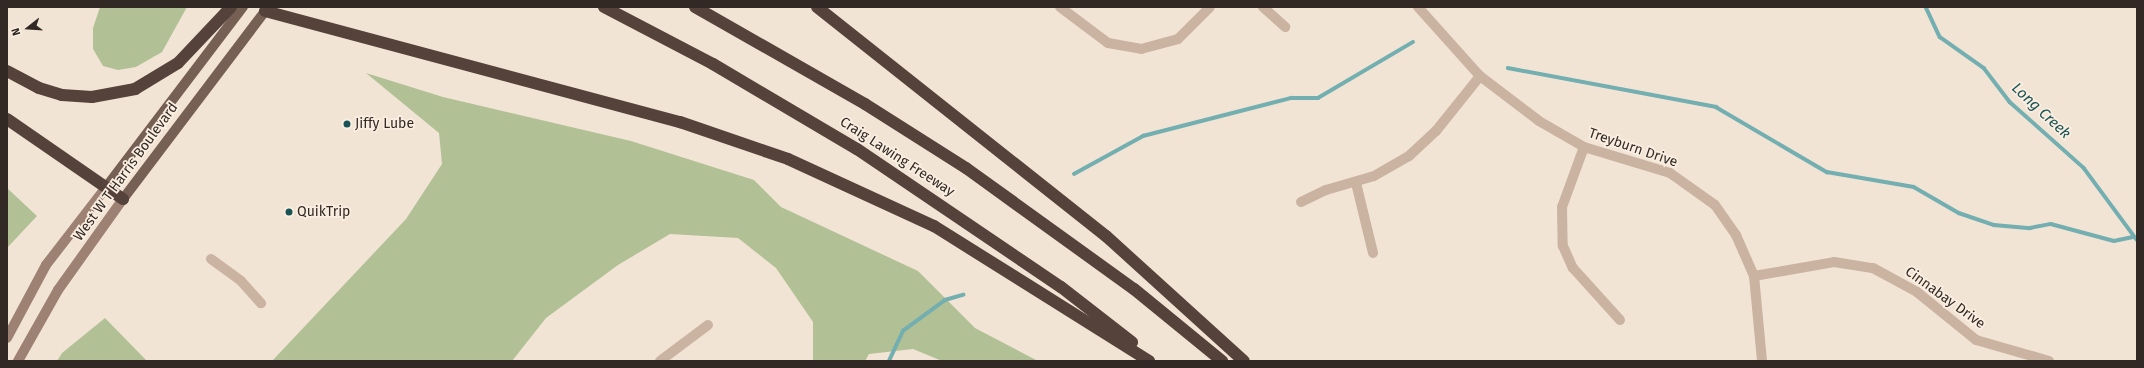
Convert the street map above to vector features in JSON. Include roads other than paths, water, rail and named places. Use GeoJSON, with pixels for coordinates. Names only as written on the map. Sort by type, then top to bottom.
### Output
{"type":"FeatureCollection","features":[{"type":"Feature","properties":{"kind":"highway"},"geometry":{"type":"LineString","coordinates":[[7,71],[39,88],[62,95],[119,94],[150,82],[178,64],[231,7]]}},
{"type":"Feature","properties":{"kind":"highway","name":"Craig Lawing Freeway"},"geometry":{"type":"LineString","coordinates":[[604,7],[788,107],[902,177],[1061,287],[1155,361]]}},
{"type":"Feature","properties":{"kind":"highway","name":"Craig Lawing Freeway"},"geometry":{"type":"LineString","coordinates":[[695,7],[865,104],[966,168],[1134,289],[1222,361]]}},
{"type":"Feature","properties":{"kind":"highway"},"geometry":{"type":"LineString","coordinates":[[817,7],[1106,236],[1244,361]]}},
{"type":"Feature","properties":{"kind":"highway"},"geometry":{"type":"LineString","coordinates":[[267,9],[680,122],[788,159],[934,226],[1149,361]]}},
{"type":"Feature","properties":{"kind":"highway"},"geometry":{"type":"LineString","coordinates":[[7,119],[107,186],[123,199]]}},
{"type":"Feature","properties":{"kind":"main road","name":"West W T Harris Boulevard"},"geometry":{"type":"LineString","coordinates":[[7,338],[46,265],[243,7]]}},
{"type":"Feature","properties":{"kind":"main road","name":"West W T Harris Boulevard"},"geometry":{"type":"LineString","coordinates":[[18,361],[58,290],[123,199],[267,9]]}},
{"type":"Feature","properties":{"kind":"street"},"geometry":{"type":"LineString","coordinates":[[1060,7],[1108,43],[1141,49],[1178,39],[1210,7]]}},
{"type":"Feature","properties":{"kind":"street"},"geometry":{"type":"LineString","coordinates":[[1263,7],[1284,27]]}},
{"type":"Feature","properties":{"kind":"street","name":"Treyburn Drive"},"geometry":{"type":"LineString","coordinates":[[1418,7],[1480,76],[1539,121],[1584,147],[1654,166],[1700,192],[1736,234],[1754,276],[1762,361]]}},
{"type":"Feature","properties":{"kind":"street"},"geometry":{"type":"LineString","coordinates":[[1301,202],[1326,190],[1356,183],[1398,164],[1420,148],[1480,76]]}},
{"type":"Feature","properties":{"kind":"street"},"geometry":{"type":"LineString","coordinates":[[1584,147],[1562,207],[1563,246],[1577,273],[1620,320]]}},
{"type":"Feature","properties":{"kind":"street"},"geometry":{"type":"LineString","coordinates":[[1356,183],[1373,253]]}},
{"type":"Feature","properties":{"kind":"street"},"geometry":{"type":"LineString","coordinates":[[211,259],[241,280],[250,294],[260,303]]}},
{"type":"Feature","properties":{"kind":"street","name":"Cinnabay Drive"},"geometry":{"type":"LineString","coordinates":[[1754,276],[1812,264],[1840,262],[1866,266],[1886,273],[1917,292],[1976,340],[2049,361]]}},
{"type":"Feature","properties":{"kind":"street"},"geometry":{"type":"LineString","coordinates":[[660,361],[708,325]]}},
{"type":"Feature","properties":{"kind":"waterway","name":"Long Creek"},"geometry":{"type":"LineString","coordinates":[[1926,7],[1940,37],[1984,68],[2010,102],[2084,168],[2137,240]]}},
{"type":"Feature","properties":{"kind":"waterway"},"geometry":{"type":"LineString","coordinates":[[1074,174],[1143,136],[1291,98],[1318,98],[1413,42]]}},
{"type":"Feature","properties":{"kind":"waterway"},"geometry":{"type":"LineString","coordinates":[[1508,68],[1716,107],[1827,172],[1914,187],[1959,213],[1994,225],[2030,228],[2051,224],[2114,241],[2133,237]]}},
{"type":"Feature","properties":{"kind":"waterway"},"geometry":{"type":"LineString","coordinates":[[889,361],[903,331],[945,300],[963,295]]}},
{"type":"Feature","properties":{"kind":"place","name":"Jiffy Lube"},"geometry":{"type":"Point","coordinates":[347,124]}},
{"type":"Feature","properties":{"kind":"place","name":"QuikTrip"},"geometry":{"type":"Point","coordinates":[289,212]}}]}
